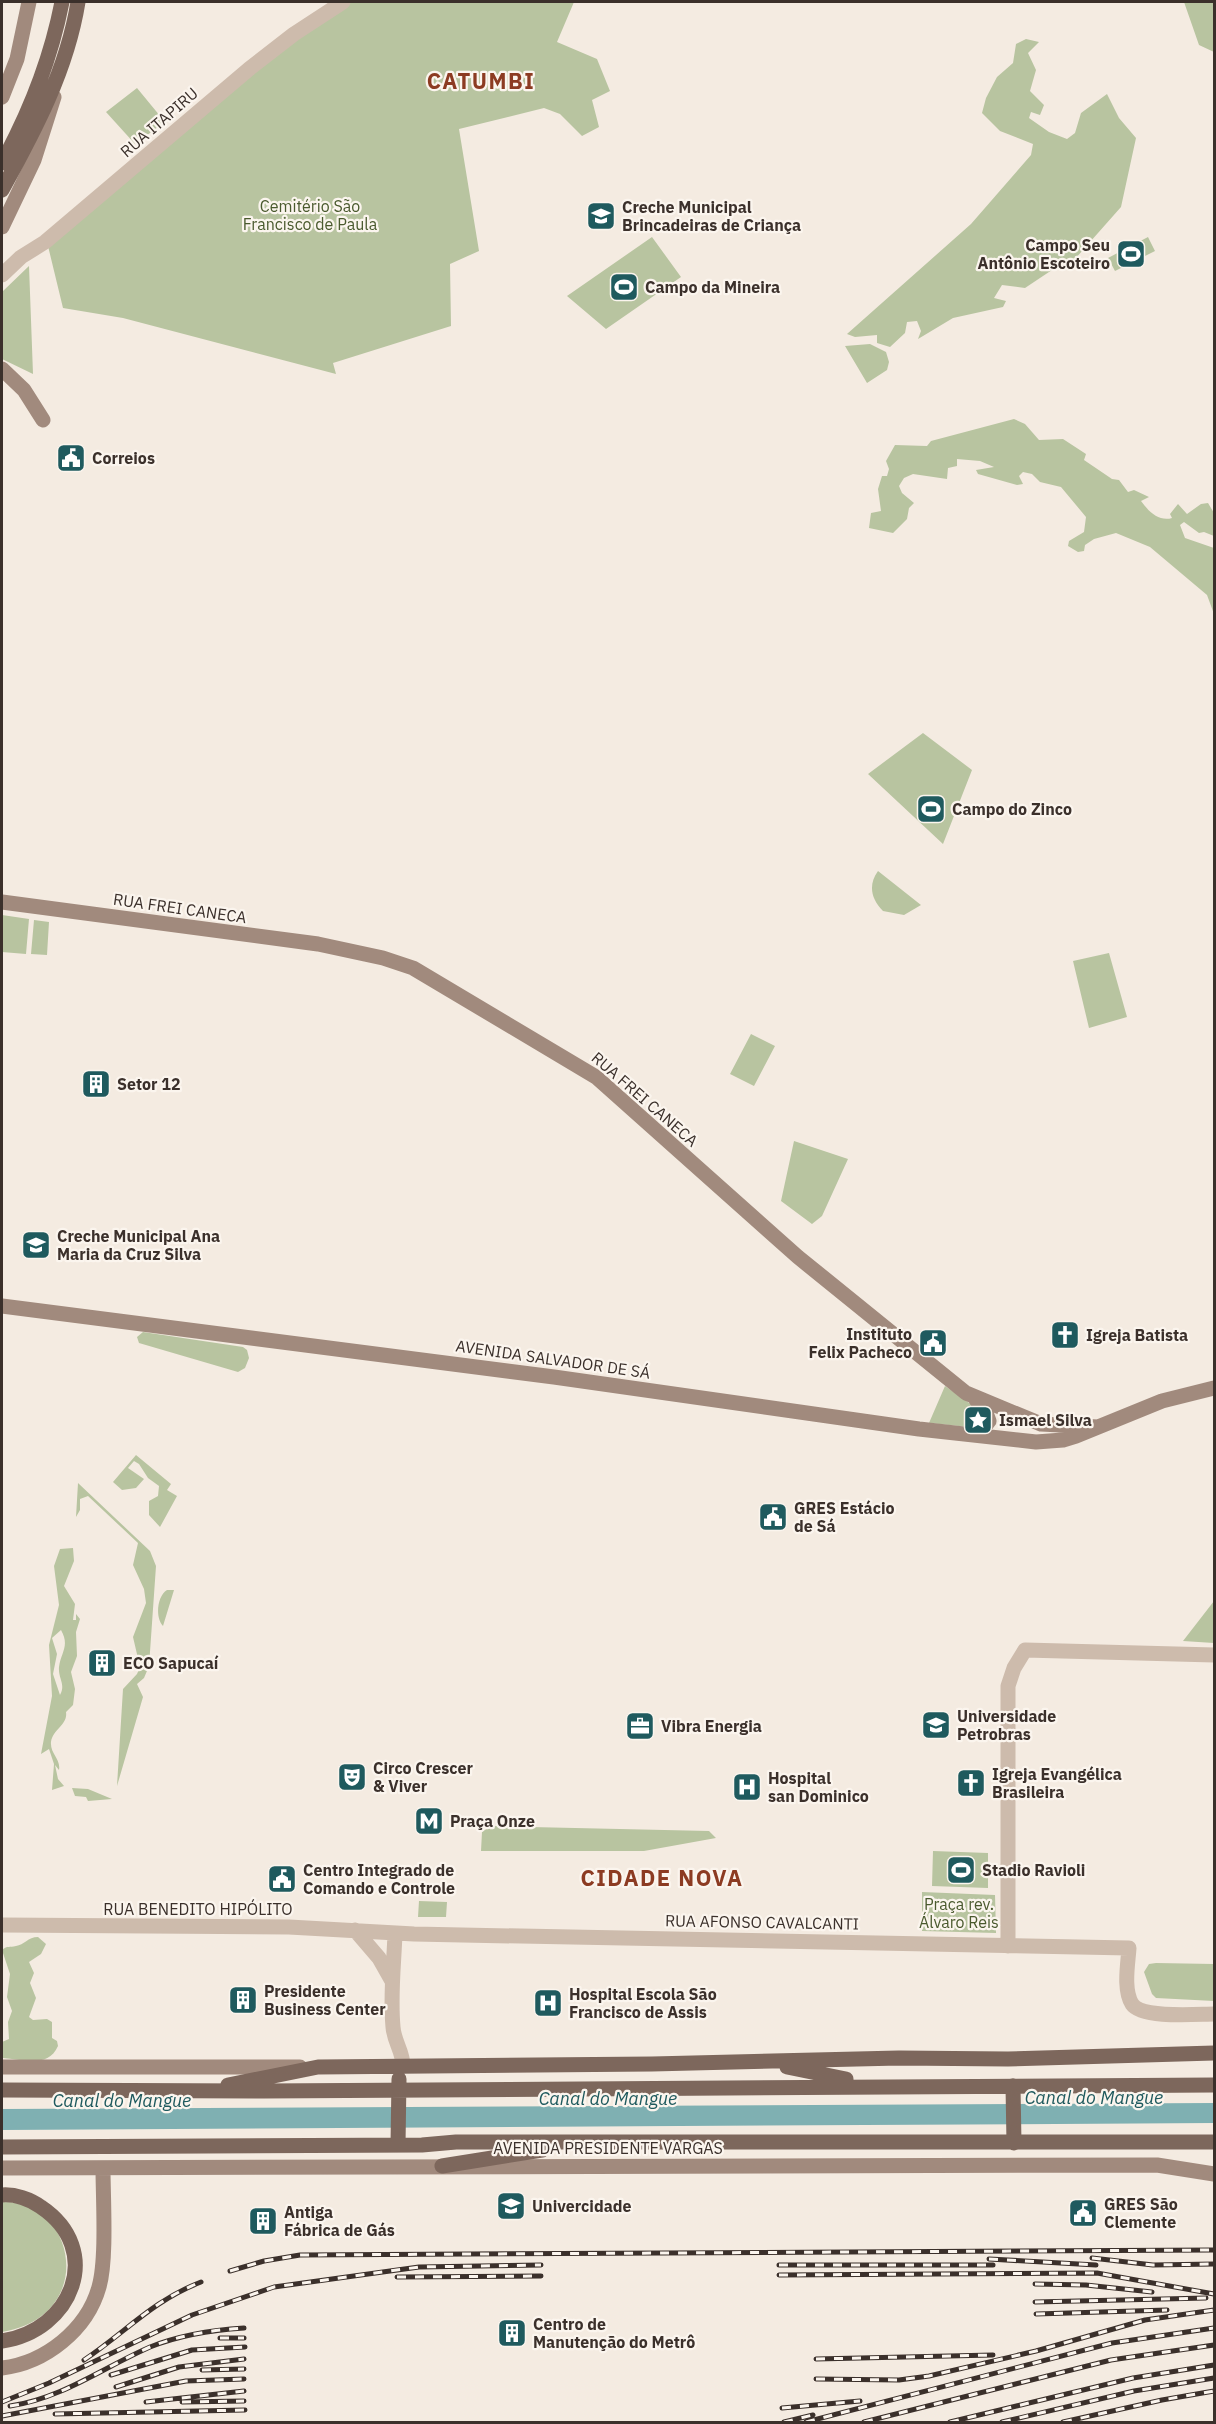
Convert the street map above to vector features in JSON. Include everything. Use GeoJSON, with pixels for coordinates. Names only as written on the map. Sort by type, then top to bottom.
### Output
{"type":"FeatureCollection","features":[{"type":"Feature","properties":{"kind":"main road"},"geometry":{"type":"LineString","coordinates":[[2,97],[16,59],[29,2]]}},
{"type":"Feature","properties":{"kind":"main road"},"geometry":{"type":"LineString","coordinates":[[2,163],[47,64],[62,2]]}},
{"type":"Feature","properties":{"kind":"main road"},"geometry":{"type":"LineString","coordinates":[[2,227],[33,160],[59,76],[78,2]]}},
{"type":"Feature","properties":{"kind":"main road"},"geometry":{"type":"LineString","coordinates":[[2,190],[41,118],[59,76]]}},
{"type":"Feature","properties":{"kind":"main road"},"geometry":{"type":"LineString","coordinates":[[2,369],[24,390],[43,420]]}},
{"type":"Feature","properties":{"kind":"main road","name":"RUA FREI CANECA"},"geometry":{"type":"LineString","coordinates":[[2,902],[318,944],[383,958],[413,968],[596,1077],[798,1257],[966,1393],[1041,1424],[1098,1427]]}},
{"type":"Feature","properties":{"kind":"main road","name":"AVENIDA SALVADOR DE SÁ"},"geometry":{"type":"LineString","coordinates":[[2,1306],[543,1376],[919,1429],[1048,1442],[1063,1440],[1162,1401],[1215,1388]]}},
{"type":"Feature","properties":{"kind":"main road"},"geometry":{"type":"LineString","coordinates":[[966,1393],[988,1413],[989,1421],[979,1434]]}},
{"type":"Feature","properties":{"kind":"main road"},"geometry":{"type":"LineString","coordinates":[[2,2067],[652,2064],[1215,2054]]}},
{"type":"Feature","properties":{"kind":"main road"},"geometry":{"type":"LineString","coordinates":[[759,2062],[878,2086]]}},
{"type":"Feature","properties":{"kind":"main road"},"geometry":{"type":"LineString","coordinates":[[616,2087],[652,2064]]}},
{"type":"Feature","properties":{"kind":"main road"},"geometry":{"type":"LineString","coordinates":[[398,2138],[398,2097],[404,2066]]}},
{"type":"Feature","properties":{"kind":"main road"},"geometry":{"type":"LineString","coordinates":[[210,2090],[273,2074],[318,2067]]}},
{"type":"Feature","properties":{"kind":"main road"},"geometry":{"type":"LineString","coordinates":[[2,2090],[210,2090],[398,2097],[616,2087],[878,2086],[1013,2093],[1215,2085]]}},
{"type":"Feature","properties":{"kind":"main road"},"geometry":{"type":"LineString","coordinates":[[1013,2093],[1014,2136]]}},
{"type":"Feature","properties":{"kind":"main road","name":"AVENIDA PRESIDENTE VARGAS"},"geometry":{"type":"LineString","coordinates":[[2,2147],[398,2138],[456,2142],[572,2144],[1014,2136],[1215,2142]]}},
{"type":"Feature","properties":{"kind":"main road"},"geometry":{"type":"LineString","coordinates":[[442,2166],[572,2144]]}},
{"type":"Feature","properties":{"kind":"main road","name":"AVENIDA PRESIDENTE VARGAS"},"geometry":{"type":"LineString","coordinates":[[2,2168],[1145,2164],[1215,2174]]}},
{"type":"Feature","properties":{"kind":"main road"},"geometry":{"type":"LineString","coordinates":[[2,2368],[27,2362],[45,2354],[65,2339],[92,2305],[102,2272],[103,2168]]}},
{"type":"Feature","properties":{"kind":"main road"},"geometry":{"type":"LineString","coordinates":[[2,2195],[31,2200],[54,2216],[69,2237],[75,2263],[74,2281],[65,2303],[53,2319],[35,2332],[2,2341]]}},
{"type":"Feature","properties":{"kind":"street","name":"RUA ITAPIRU"},"geometry":{"type":"LineString","coordinates":[[2,274],[21,257],[45,242],[249,69],[294,34],[343,2]]}},
{"type":"Feature","properties":{"kind":"street"},"geometry":{"type":"LineString","coordinates":[[1008,1946],[1008,1686],[1014,1668],[1025,1650],[1215,1655]]}},
{"type":"Feature","properties":{"kind":"street","name":"RUA BENEDITO HIPÓLITO"},"geometry":{"type":"LineString","coordinates":[[2,1925],[355,1930],[395,1933]]}},
{"type":"Feature","properties":{"kind":"street"},"geometry":{"type":"LineString","coordinates":[[355,1930],[379,1958],[392,1981]]}},
{"type":"Feature","properties":{"kind":"street"},"geometry":{"type":"LineString","coordinates":[[395,1933],[392,1981],[394,2042],[403,2054],[404,2066]]}},
{"type":"Feature","properties":{"kind":"street","name":"RUA AFONSO CAVALCANTI"},"geometry":{"type":"LineString","coordinates":[[395,1933],[1129,1948],[1128,1984],[1132,2004],[1137,2009],[1153,2013],[1215,2014]]}},
{"type":"Feature","properties":{"kind":"green space","name":"Cemitério São Francisco de Paula"},"geometry":{"type":"Polygon","coordinates":[[[351,2],[574,2],[557,42],[597,59],[610,91],[592,100],[599,127],[582,136],[560,114],[544,108],[459,129],[479,251],[450,264],[451,326],[333,363],[336,374],[123,318],[63,308],[48,246],[297,36],[351,2]]]}},
{"type":"Feature","properties":{"kind":"green space"},"geometry":{"type":"Polygon","coordinates":[[[1184,2],[1214,2],[1214,52],[1199,45],[1184,2]]]}},
{"type":"Feature","properties":{"kind":"green space"},"geometry":{"type":"Polygon","coordinates":[[[1026,39],[1039,42],[1028,53],[1036,70],[1030,91],[1044,105],[1040,115],[1031,112],[1029,118],[1049,132],[1067,139],[1075,133],[1081,113],[1107,94],[1119,118],[1136,138],[1121,207],[1075,259],[1061,264],[1025,288],[1002,285],[994,298],[1006,301],[1003,307],[953,318],[918,339],[921,331],[917,321],[907,322],[905,333],[890,347],[877,343],[877,335],[855,337],[847,334],[971,224],[1031,155],[1033,144],[1000,131],[982,113],[986,98],[997,77],[1013,63],[1016,44],[1026,39]]]}},
{"type":"Feature","properties":{"kind":"green space"},"geometry":{"type":"Polygon","coordinates":[[[137,88],[165,122],[135,144],[106,112],[137,88]]]}},
{"type":"Feature","properties":{"kind":"green space","name":"Campo da Mineira"},"geometry":{"type":"Polygon","coordinates":[[[652,237],[681,277],[606,329],[567,296],[652,237]]]}},
{"type":"Feature","properties":{"kind":"green space","name":"Campo Seu Antônio Escoteiro"},"geometry":{"type":"Polygon","coordinates":[[[1148,237],[1155,251],[1115,271],[1108,258],[1148,237]]]}},
{"type":"Feature","properties":{"kind":"green space"},"geometry":{"type":"Polygon","coordinates":[[[29,266],[33,374],[2,359],[2,292],[29,266]]]}},
{"type":"Feature","properties":{"kind":"green space"},"geometry":{"type":"Polygon","coordinates":[[[870,344],[886,352],[889,362],[887,370],[867,383],[845,346],[870,344]]]}},
{"type":"Feature","properties":{"kind":"green space"},"geometry":{"type":"Polygon","coordinates":[[[1014,419],[1025,424],[1039,440],[1063,439],[1086,454],[1084,460],[1112,479],[1119,480],[1128,492],[1134,490],[1149,497],[1141,501],[1150,512],[1158,517],[1172,518],[1170,514],[1178,504],[1187,514],[1201,504],[1208,503],[1214,513],[1214,536],[1204,532],[1199,533],[1184,522],[1180,525],[1185,538],[1214,548],[1214,614],[1207,595],[1150,547],[1116,533],[1094,539],[1085,545],[1084,551],[1078,552],[1068,546],[1069,541],[1084,532],[1086,517],[1061,487],[1040,482],[1032,474],[1023,472],[1019,476],[1023,484],[1017,485],[978,474],[976,470],[994,467],[980,461],[957,459],[957,466],[948,468],[947,479],[913,474],[904,478],[899,486],[902,493],[914,503],[909,508],[907,519],[893,533],[869,528],[871,513],[881,511],[878,489],[882,476],[887,476],[889,469],[886,461],[895,445],[927,446],[931,441],[1014,419]]]}},
{"type":"Feature","properties":{"kind":"green space","name":"Campo do Zinco"},"geometry":{"type":"Polygon","coordinates":[[[923,733],[972,770],[943,844],[868,774],[923,733]]]}},
{"type":"Feature","properties":{"kind":"green space"},"geometry":{"type":"Polygon","coordinates":[[[878,871],[921,905],[904,915],[883,911],[872,892],[873,881],[878,871]]]}},
{"type":"Feature","properties":{"kind":"green space"},"geometry":{"type":"Polygon","coordinates":[[[2,915],[29,919],[26,954],[2,952],[2,915]]]}},
{"type":"Feature","properties":{"kind":"green space"},"geometry":{"type":"Polygon","coordinates":[[[34,920],[49,922],[47,955],[31,954],[34,920]]]}},
{"type":"Feature","properties":{"kind":"green space"},"geometry":{"type":"Polygon","coordinates":[[[1109,953],[1127,1017],[1089,1028],[1073,961],[1109,953]]]}},
{"type":"Feature","properties":{"kind":"green space"},"geometry":{"type":"Polygon","coordinates":[[[751,1034],[775,1046],[754,1086],[730,1074],[751,1034]]]}},
{"type":"Feature","properties":{"kind":"green space"},"geometry":{"type":"Polygon","coordinates":[[[794,1141],[848,1159],[822,1216],[812,1224],[781,1201],[794,1141]]]}},
{"type":"Feature","properties":{"kind":"green space"},"geometry":{"type":"Polygon","coordinates":[[[143,1332],[243,1347],[247,1350],[249,1358],[245,1368],[238,1372],[139,1343],[137,1337],[143,1332]]]}},
{"type":"Feature","properties":{"kind":"green space"},"geometry":{"type":"Polygon","coordinates":[[[945,1386],[982,1412],[979,1428],[929,1423],[945,1386]]]}},
{"type":"Feature","properties":{"kind":"green space"},"geometry":{"type":"Polygon","coordinates":[[[136,1455],[171,1484],[167,1490],[177,1496],[160,1527],[149,1515],[149,1501],[158,1496],[159,1486],[148,1478],[139,1464],[134,1461],[128,1468],[144,1479],[136,1488],[122,1490],[113,1482],[136,1455]]]}},
{"type":"Feature","properties":{"kind":"green space"},"geometry":{"type":"Polygon","coordinates":[[[78,1483],[150,1551],[156,1566],[149,1666],[144,1678],[137,1684],[143,1697],[117,1786],[123,1689],[137,1674],[140,1667],[133,1637],[146,1603],[144,1589],[133,1565],[138,1543],[88,1496],[80,1499],[80,1510],[76,1517],[78,1483]]]}},
{"type":"Feature","properties":{"kind":"green space"},"geometry":{"type":"Polygon","coordinates":[[[73,1548],[74,1561],[64,1586],[75,1604],[73,1620],[76,1620],[76,1614],[80,1619],[76,1632],[77,1656],[71,1672],[75,1689],[73,1705],[66,1712],[65,1720],[51,1742],[59,1766],[59,1770],[55,1765],[58,1779],[64,1786],[52,1790],[54,1764],[49,1749],[41,1754],[52,1696],[49,1645],[59,1605],[54,1566],[60,1549],[73,1548]],[[61,1630],[52,1638],[57,1654],[53,1674],[60,1695],[62,1684],[59,1667],[65,1645],[61,1630]]]}},
{"type":"Feature","properties":{"kind":"green space"},"geometry":{"type":"Polygon","coordinates":[[[167,1590],[174,1590],[163,1626],[160,1622],[158,1607],[161,1597],[167,1590]]]}},
{"type":"Feature","properties":{"kind":"green space"},"geometry":{"type":"Polygon","coordinates":[[[1214,1601],[1214,1643],[1183,1641],[1214,1601]]]}},
{"type":"Feature","properties":{"kind":"green space"},"geometry":{"type":"Polygon","coordinates":[[[72,1788],[88,1789],[112,1799],[88,1801],[86,1797],[75,1796],[72,1788]]]}},
{"type":"Feature","properties":{"kind":"green space"},"geometry":{"type":"Polygon","coordinates":[[[491,1826],[709,1831],[716,1838],[644,1851],[481,1851],[482,1832],[491,1826]]]}},
{"type":"Feature","properties":{"kind":"green space","name":"Stadio Ravioli"},"geometry":{"type":"Polygon","coordinates":[[[933,1851],[988,1853],[988,1888],[932,1886],[933,1851]]]}},
{"type":"Feature","properties":{"kind":"green space","name":"Praça rev. Álvaro Reis"},"geometry":{"type":"Polygon","coordinates":[[[922,1892],[995,1895],[996,1933],[922,1931],[922,1892]]]}},
{"type":"Feature","properties":{"kind":"green space"},"geometry":{"type":"Polygon","coordinates":[[[419,1901],[447,1902],[446,1917],[418,1917],[419,1901]]]}},
{"type":"Feature","properties":{"kind":"green space"},"geometry":{"type":"Polygon","coordinates":[[[38,1937],[46,1944],[41,1954],[29,1962],[34,1973],[30,1983],[36,1998],[29,2017],[33,2020],[47,2019],[52,2022],[52,2038],[57,2041],[58,2046],[48,2058],[41,2060],[3,2058],[2,2042],[9,2039],[8,2022],[12,2011],[7,1997],[10,1974],[2,1950],[38,1937]]]}},
{"type":"Feature","properties":{"kind":"green space"},"geometry":{"type":"Polygon","coordinates":[[[1149,1964],[1214,1964],[1214,2001],[1156,1998],[1152,1994],[1144,1972],[1149,1964]]]}},
{"type":"Feature","properties":{"kind":"green space"},"geometry":{"type":"Polygon","coordinates":[[[2,2202],[28,2206],[47,2219],[60,2238],[66,2261],[64,2284],[53,2305],[32,2322],[2,2332],[2,2202]]]}},
{"type":"Feature","properties":{"kind":"water"},"geometry":{"type":"Polygon","coordinates":[[[1214,2103],[1214,2123],[2,2130],[2,2109],[1214,2103]]]}},
{"type":"Feature","properties":{"kind":"railway"},"geometry":{"type":"LineString","coordinates":[[230,2271],[264,2261],[300,2255],[1214,2250]]}},
{"type":"Feature","properties":{"kind":"railway"},"geometry":{"type":"LineString","coordinates":[[1092,2258],[1153,2265],[1214,2264]]}},
{"type":"Feature","properties":{"kind":"railway"},"geometry":{"type":"LineString","coordinates":[[989,2259],[1096,2265]]}},
{"type":"Feature","properties":{"kind":"railway"},"geometry":{"type":"LineString","coordinates":[[2,2402],[49,2383],[192,2315],[274,2287],[419,2267],[541,2265]]}},
{"type":"Feature","properties":{"kind":"railway"},"geometry":{"type":"LineString","coordinates":[[779,2265],[993,2265]]}},
{"type":"Feature","properties":{"kind":"railway"},"geometry":{"type":"LineString","coordinates":[[779,2275],[1097,2273],[1214,2294]]}},
{"type":"Feature","properties":{"kind":"railway"},"geometry":{"type":"LineString","coordinates":[[397,2277],[541,2276]]}},
{"type":"Feature","properties":{"kind":"railway"},"geometry":{"type":"LineString","coordinates":[[84,2360],[168,2298],[201,2282]]}},
{"type":"Feature","properties":{"kind":"railway"},"geometry":{"type":"LineString","coordinates":[[1035,2284],[1086,2285],[1152,2292]]}},
{"type":"Feature","properties":{"kind":"railway"},"geometry":{"type":"LineString","coordinates":[[1035,2302],[1206,2298]]}},
{"type":"Feature","properties":{"kind":"railway"},"geometry":{"type":"LineString","coordinates":[[1036,2314],[1167,2310]]}},
{"type":"Feature","properties":{"kind":"railway"},"geometry":{"type":"LineString","coordinates":[[816,2379],[899,2380],[929,2376],[1036,2351],[1145,2320],[1214,2310]]}},
{"type":"Feature","properties":{"kind":"railway"},"geometry":{"type":"LineString","coordinates":[[10,2406],[65,2390],[161,2343],[196,2334],[244,2328]]}},
{"type":"Feature","properties":{"kind":"railway"},"geometry":{"type":"LineString","coordinates":[[806,2422],[1112,2343],[1214,2328]]}},
{"type":"Feature","properties":{"kind":"railway"},"geometry":{"type":"LineString","coordinates":[[220,2338],[244,2338]]}},
{"type":"Feature","properties":{"kind":"railway"},"geometry":{"type":"LineString","coordinates":[[864,2422],[1111,2360],[1214,2345]]}},
{"type":"Feature","properties":{"kind":"railway"},"geometry":{"type":"LineString","coordinates":[[111,2375],[192,2350],[245,2347]]}},
{"type":"Feature","properties":{"kind":"railway"},"geometry":{"type":"LineString","coordinates":[[816,2359],[993,2355]]}},
{"type":"Feature","properties":{"kind":"railway"},"geometry":{"type":"LineString","coordinates":[[116,2387],[179,2367],[244,2359]]}},
{"type":"Feature","properties":{"kind":"railway"},"geometry":{"type":"LineString","coordinates":[[950,2422],[1133,2378],[1214,2365]]}},
{"type":"Feature","properties":{"kind":"railway"},"geometry":{"type":"LineString","coordinates":[[202,2370],[244,2369]]}},
{"type":"Feature","properties":{"kind":"railway"},"geometry":{"type":"LineString","coordinates":[[1002,2422],[1134,2391],[1214,2378]]}},
{"type":"Feature","properties":{"kind":"railway"},"geometry":{"type":"LineString","coordinates":[[2,2416],[186,2381],[244,2379]]}},
{"type":"Feature","properties":{"kind":"railway"},"geometry":{"type":"LineString","coordinates":[[146,2402],[244,2391]]}},
{"type":"Feature","properties":{"kind":"railway"},"geometry":{"type":"LineString","coordinates":[[1063,2422],[1214,2391]]}},
{"type":"Feature","properties":{"kind":"railway"},"geometry":{"type":"LineString","coordinates":[[182,2402],[244,2401]]}},
{"type":"Feature","properties":{"kind":"railway"},"geometry":{"type":"LineString","coordinates":[[782,2408],[860,2401]]}},
{"type":"Feature","properties":{"kind":"railway"},"geometry":{"type":"LineString","coordinates":[[55,2414],[245,2410]]}},
{"type":"Feature","properties":{"kind":"railway"},"geometry":{"type":"LineString","coordinates":[[784,2422],[813,2415]]}},
{"type":"Feature","properties":{"kind":"place","name":"Creche Municipal Brincadeiras de Criança"},"geometry":{"type":"Point","coordinates":[601,216]}},
{"type":"Feature","properties":{"kind":"place","name":"Campo Seu Antônio Escoteiro"},"geometry":{"type":"Point","coordinates":[1131,254]}},
{"type":"Feature","properties":{"kind":"place","name":"Campo da Mineira"},"geometry":{"type":"Point","coordinates":[624,287]}},
{"type":"Feature","properties":{"kind":"place","name":"Correios"},"geometry":{"type":"Point","coordinates":[71,458]}},
{"type":"Feature","properties":{"kind":"place","name":"Campo do Zinco"},"geometry":{"type":"Point","coordinates":[931,809]}},
{"type":"Feature","properties":{"kind":"place","name":"Setor 12"},"geometry":{"type":"Point","coordinates":[96,1084]}},
{"type":"Feature","properties":{"kind":"place","name":"Creche Municipal Ana Maria da Cruz Silva"},"geometry":{"type":"Point","coordinates":[36,1245]}},
{"type":"Feature","properties":{"kind":"place","name":"Igreja Batista"},"geometry":{"type":"Point","coordinates":[1065,1335]}},
{"type":"Feature","properties":{"kind":"place","name":"Instituto Felix Pacheco"},"geometry":{"type":"Point","coordinates":[933,1343]}},
{"type":"Feature","properties":{"kind":"place","name":"Ismael Silva"},"geometry":{"type":"Point","coordinates":[978,1420]}},
{"type":"Feature","properties":{"kind":"place","name":"GRES Estácio de Sá"},"geometry":{"type":"Point","coordinates":[773,1517]}},
{"type":"Feature","properties":{"kind":"place","name":"ECO Sapucaí"},"geometry":{"type":"Point","coordinates":[102,1663]}},
{"type":"Feature","properties":{"kind":"place","name":"Universidade Petrobras"},"geometry":{"type":"Point","coordinates":[936,1725]}},
{"type":"Feature","properties":{"kind":"place","name":"Vibra Energia"},"geometry":{"type":"Point","coordinates":[640,1726]}},
{"type":"Feature","properties":{"kind":"place","name":"Circo Crescer & Viver"},"geometry":{"type":"Point","coordinates":[352,1777]}},
{"type":"Feature","properties":{"kind":"place","name":"Igreja Evangélica Brasileira"},"geometry":{"type":"Point","coordinates":[971,1783]}},
{"type":"Feature","properties":{"kind":"place","name":"Hospital san Dominico"},"geometry":{"type":"Point","coordinates":[747,1787]}},
{"type":"Feature","properties":{"kind":"place","name":"Praça Onze"},"geometry":{"type":"Point","coordinates":[429,1821]}},
{"type":"Feature","properties":{"kind":"place","name":"Stadio Ravioli"},"geometry":{"type":"Point","coordinates":[961,1870]}},
{"type":"Feature","properties":{"kind":"place","name":"Centro Integrado de Comando e Controle"},"geometry":{"type":"Point","coordinates":[282,1879]}},
{"type":"Feature","properties":{"kind":"place","name":"Presidente Business Center"},"geometry":{"type":"Point","coordinates":[243,2000]}},
{"type":"Feature","properties":{"kind":"place","name":"Hospital Escola São Francisco de Assis"},"geometry":{"type":"Point","coordinates":[548,2003]}},
{"type":"Feature","properties":{"kind":"place","name":"Univercidade"},"geometry":{"type":"Point","coordinates":[511,2206]}},
{"type":"Feature","properties":{"kind":"place","name":"GRES São Clemente"},"geometry":{"type":"Point","coordinates":[1083,2213]}},
{"type":"Feature","properties":{"kind":"place","name":"Antiga Fábrica de Gás"},"geometry":{"type":"Point","coordinates":[263,2221]}},
{"type":"Feature","properties":{"kind":"place","name":"Centro de Manutenção do Metrô"},"geometry":{"type":"Point","coordinates":[512,2333]}},
{"type":"Feature","properties":{"kind":"district","name":"CATUMBI"},"geometry":{"type":"Point","coordinates":[481,80]}},
{"type":"Feature","properties":{"kind":"district","name":"CIDADE NOVA"},"geometry":{"type":"Point","coordinates":[662,1877]}},
{"type":"Feature","properties":{"kind":"water label","name":"Canal do Mangue"},"geometry":{"type":"Point","coordinates":[1094,2097]}},
{"type":"Feature","properties":{"kind":"water label","name":"Canal do Mangue"},"geometry":{"type":"Point","coordinates":[608,2098]}},
{"type":"Feature","properties":{"kind":"water label","name":"Canal do Mangue"},"geometry":{"type":"Point","coordinates":[122,2100]}}]}
